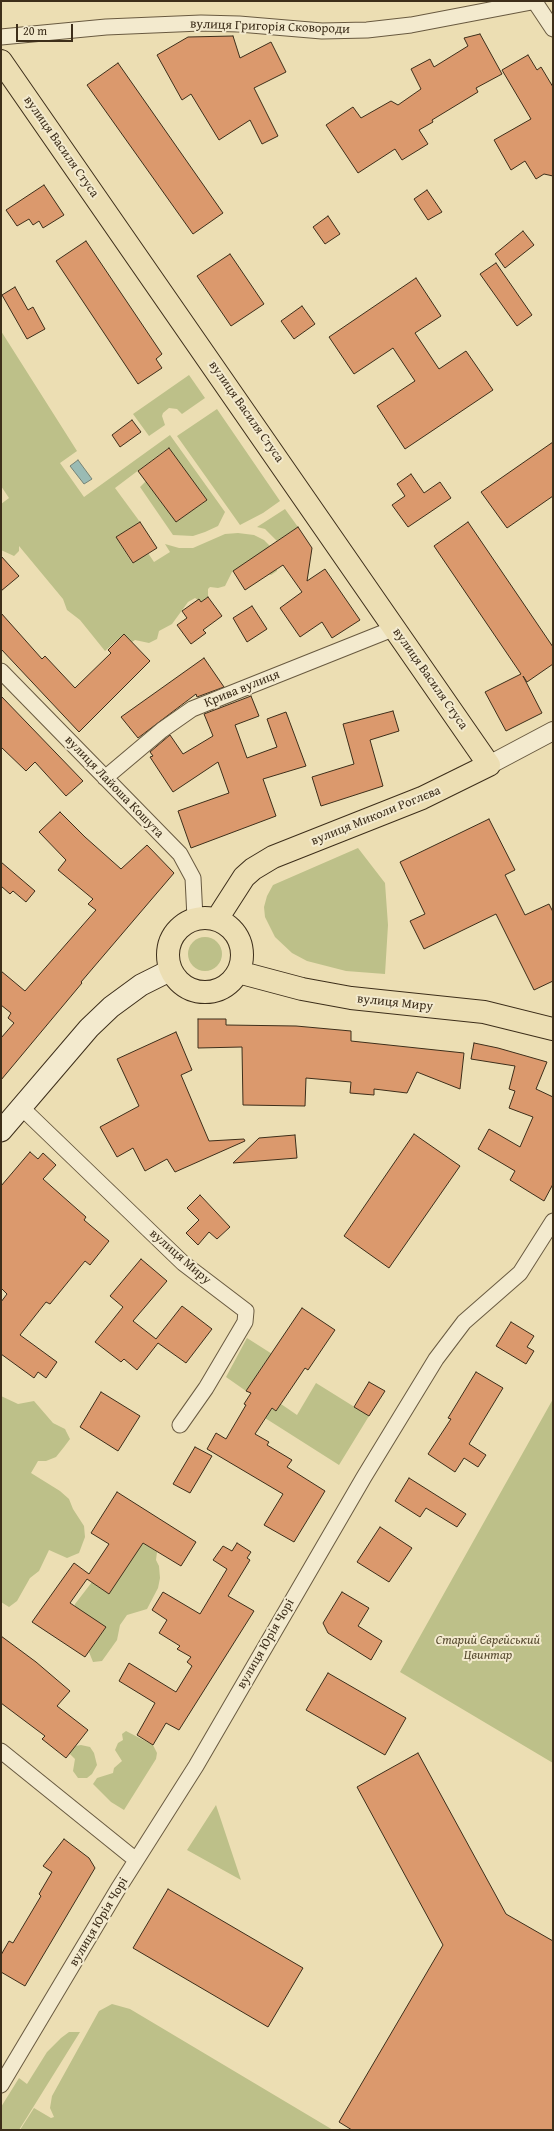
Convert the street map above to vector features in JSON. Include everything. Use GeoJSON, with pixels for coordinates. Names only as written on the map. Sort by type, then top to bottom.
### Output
{"type":"FeatureCollection","features":[{"type":"Feature","properties":{"kind":"main road","name":"вулиця Василя Стуса"},"geometry":{"type":"LineString","coordinates":[[1,61],[490,765]]}},
{"type":"Feature","properties":{"kind":"main road","name":"вулиця Миколи Роглєва"},"geometry":{"type":"LineString","coordinates":[[217,919],[244,878],[253,869],[273,857],[422,798],[490,765]]}},
{"type":"Feature","properties":{"kind":"main road"},"geometry":{"type":"LineString","coordinates":[[206,917],[217,919],[228,925],[236,933],[241,944],[242,955],[238,972],[227,986],[216,991],[204,992],[192,989],[181,983],[171,970],[167,951],[170,940],[176,930],[195,918],[206,917]]}},
{"type":"Feature","properties":{"kind":"main road"},"geometry":{"type":"LineString","coordinates":[[1,1131],[89,1028],[116,1002],[142,985],[171,970]]}},
{"type":"Feature","properties":{"kind":"main road","name":"вулиця Миру"},"geometry":{"type":"LineString","coordinates":[[238,972],[302,990],[351,998],[484,1012],[553,1029]]}},
{"type":"Feature","properties":{"kind":"street"},"geometry":{"type":"LineString","coordinates":[[536,1],[553,29]]}},
{"type":"Feature","properties":{"kind":"street","name":"вулиця Григорія Сковороди"},"geometry":{"type":"LineString","coordinates":[[1,38],[106,27],[200,23],[239,24],[322,31],[367,30],[411,25],[536,1]]}},
{"type":"Feature","properties":{"kind":"street","name":"Крива вулиця"},"geometry":{"type":"LineString","coordinates":[[105,778],[162,730],[192,709],[395,628]]}},
{"type":"Feature","properties":{"kind":"street","name":"вулиця Лайоша Кошута"},"geometry":{"type":"LineString","coordinates":[[1,671],[180,854],[193,878],[195,918]]}},
{"type":"Feature","properties":{"kind":"street","name":"вулиця Миколи Роглєва"},"geometry":{"type":"LineString","coordinates":[[490,765],[553,731]]}},
{"type":"Feature","properties":{"kind":"street","name":"вулиця Миру"},"geometry":{"type":"LineString","coordinates":[[22,1108],[183,1263],[246,1311],[245,1322],[206,1388],[180,1425]]}},
{"type":"Feature","properties":{"kind":"street","name":"вулиця Юрія Чорі"},"geometry":{"type":"LineString","coordinates":[[1,2085],[136,1860],[196,1766],[364,1477],[436,1359],[464,1322],[520,1273],[553,1221]]}},
{"type":"Feature","properties":{"kind":"street"},"geometry":{"type":"LineString","coordinates":[[1,1751],[136,1860]]}},
{"type":"Feature","properties":{"kind":"green space"},"geometry":{"type":"Polygon","coordinates":[[[1,331],[77,451],[60,463],[84,497],[170,435],[225,512],[218,526],[205,532],[193,536],[173,535],[140,487],[146,481],[176,522],[207,500],[168,448],[115,488],[140,522],[116,537],[132,563],[148,553],[154,562],[170,552],[165,544],[179,548],[193,548],[225,534],[238,533],[254,535],[264,540],[270,546],[267,548],[277,563],[277,571],[271,575],[263,572],[250,560],[232,572],[225,586],[218,588],[210,587],[208,589],[208,597],[201,602],[195,598],[188,602],[172,624],[159,631],[157,639],[149,643],[135,640],[132,642],[124,634],[105,651],[80,620],[67,610],[63,599],[19,546],[19,551],[14,556],[1,550],[1,504],[9,498],[1,486],[1,331]]]}},
{"type":"Feature","properties":{"kind":"green space"},"geometry":{"type":"Polygon","coordinates":[[[189,375],[205,398],[182,414],[177,409],[169,408],[163,413],[162,416],[165,425],[149,436],[133,414],[189,375]]]}},
{"type":"Feature","properties":{"kind":"green space"},"geometry":{"type":"Polygon","coordinates":[[[217,409],[280,501],[263,513],[240,525],[177,436],[217,409]]]}},
{"type":"Feature","properties":{"kind":"green space"},"geometry":{"type":"Polygon","coordinates":[[[285,509],[298,527],[277,541],[265,529],[257,527],[285,509]]]}},
{"type":"Feature","properties":{"kind":"green space"},"geometry":{"type":"Polygon","coordinates":[[[358,848],[385,883],[388,925],[385,974],[346,971],[307,961],[292,953],[275,937],[265,917],[264,907],[267,896],[273,885],[358,848]]]}},
{"type":"Feature","properties":{"kind":"green space"},"geometry":{"type":"Polygon","coordinates":[[[202,937],[208,937],[212,938],[219,944],[222,954],[221,961],[215,968],[208,971],[202,971],[198,970],[191,964],[188,957],[188,951],[189,947],[195,940],[202,937]]]}},
{"type":"Feature","properties":{"kind":"green space"},"geometry":{"type":"Polygon","coordinates":[[[247,1338],[302,1373],[296,1381],[266,1361],[246,1391],[226,1377],[247,1338]]]}},
{"type":"Feature","properties":{"kind":"green space"},"geometry":{"type":"Polygon","coordinates":[[[316,1383],[369,1416],[339,1465],[265,1418],[272,1408],[276,1411],[281,1404],[297,1415],[316,1383]]]}},
{"type":"Feature","properties":{"kind":"green space"},"geometry":{"type":"Polygon","coordinates":[[[1,1396],[18,1404],[34,1401],[53,1423],[65,1429],[70,1439],[64,1447],[56,1457],[46,1461],[38,1461],[31,1473],[60,1491],[69,1499],[73,1509],[84,1526],[85,1537],[79,1553],[67,1558],[49,1550],[39,1571],[30,1578],[17,1601],[9,1607],[1,1602],[1,1396]]]}},
{"type":"Feature","properties":{"kind":"green space","name":"Старий Єврейський Цвинтар"},"geometry":{"type":"Polygon","coordinates":[[[553,1399],[553,1763],[400,1672],[553,1399]]]}},
{"type":"Feature","properties":{"kind":"green space"},"geometry":{"type":"Polygon","coordinates":[[[143,1543],[157,1552],[156,1560],[159,1566],[160,1578],[158,1588],[147,1609],[127,1615],[120,1625],[117,1640],[102,1661],[93,1662],[89,1652],[106,1627],[73,1614],[75,1604],[92,1582],[109,1594],[143,1543]]]}},
{"type":"Feature","properties":{"kind":"green space"},"geometry":{"type":"Polygon","coordinates":[[[126,1731],[153,1745],[157,1753],[156,1759],[124,1810],[111,1802],[93,1784],[97,1778],[113,1773],[114,1768],[122,1761],[115,1750],[118,1743],[123,1740],[122,1734],[126,1731]]]}},
{"type":"Feature","properties":{"kind":"green space"},"geometry":{"type":"Polygon","coordinates":[[[81,1745],[90,1747],[94,1753],[97,1765],[92,1774],[87,1778],[78,1778],[73,1771],[75,1759],[69,1753],[75,1746],[81,1745]]]}},
{"type":"Feature","properties":{"kind":"green space"},"geometry":{"type":"Polygon","coordinates":[[[216,1805],[241,1880],[187,1850],[216,1805]]]}},
{"type":"Feature","properties":{"kind":"green space"},"geometry":{"type":"Polygon","coordinates":[[[112,2004],[130,2009],[333,2130],[20,2130],[34,2108],[51,2118],[54,2117],[50,2108],[52,2096],[99,2011],[112,2004]]]}},
{"type":"Feature","properties":{"kind":"green space"},"geometry":{"type":"Polygon","coordinates":[[[69,2032],[80,2032],[19,2130],[1,2130],[1,2107],[19,2078],[27,2084],[47,2052],[69,2032]]]}},
{"type":"Feature","properties":{"kind":"water"},"geometry":{"type":"Polygon","coordinates":[[[78,460],[92,479],[84,484],[70,466],[78,460]]]}},
{"type":"Feature","properties":{"kind":"building"},"geometry":{"type":"Polygon","coordinates":[[[480,34],[502,74],[476,88],[478,92],[432,120],[433,122],[419,130],[428,144],[402,160],[395,149],[358,173],[326,125],[353,107],[361,118],[391,101],[398,105],[421,89],[411,69],[430,59],[434,67],[468,46],[464,38],[480,34]]]}},
{"type":"Feature","properties":{"kind":"building"},"geometry":{"type":"Polygon","coordinates":[[[233,36],[240,58],[271,42],[286,72],[254,88],[278,136],[262,144],[250,120],[219,140],[191,94],[182,100],[157,55],[188,37],[233,36]]]}},
{"type":"Feature","properties":{"kind":"building"},"geometry":{"type":"Polygon","coordinates":[[[528,55],[537,70],[541,67],[553,87],[553,176],[544,174],[536,179],[525,161],[511,170],[494,140],[531,119],[502,70],[528,55]]]}},
{"type":"Feature","properties":{"kind":"building"},"geometry":{"type":"Polygon","coordinates":[[[118,63],[223,213],[193,234],[87,85],[118,63]]]}},
{"type":"Feature","properties":{"kind":"building"},"geometry":{"type":"Polygon","coordinates":[[[44,185],[64,215],[43,228],[39,221],[33,225],[29,219],[17,226],[6,210],[44,185]]]}},
{"type":"Feature","properties":{"kind":"building"},"geometry":{"type":"Polygon","coordinates":[[[427,190],[442,212],[428,220],[414,199],[427,190]]]}},
{"type":"Feature","properties":{"kind":"building"},"geometry":{"type":"Polygon","coordinates":[[[328,216],[340,234],[325,244],[313,227],[328,216]]]}},
{"type":"Feature","properties":{"kind":"building"},"geometry":{"type":"Polygon","coordinates":[[[523,231],[534,245],[505,268],[495,254],[523,231]]]}},
{"type":"Feature","properties":{"kind":"building"},"geometry":{"type":"Polygon","coordinates":[[[86,241],[162,354],[156,359],[162,368],[138,384],[56,261],[86,241]]]}},
{"type":"Feature","properties":{"kind":"building"},"geometry":{"type":"Polygon","coordinates":[[[230,254],[264,304],[231,326],[197,276],[230,254]]]}},
{"type":"Feature","properties":{"kind":"building"},"geometry":{"type":"Polygon","coordinates":[[[496,263],[532,315],[517,326],[480,274],[496,263]]]}},
{"type":"Feature","properties":{"kind":"building"},"geometry":{"type":"Polygon","coordinates":[[[416,278],[441,316],[415,333],[439,369],[466,351],[493,390],[405,449],[377,406],[415,381],[393,348],[354,374],[329,337],[416,278]]]}},
{"type":"Feature","properties":{"kind":"building"},"geometry":{"type":"Polygon","coordinates":[[[15,287],[28,310],[33,307],[45,329],[27,339],[2,295],[15,287]]]}},
{"type":"Feature","properties":{"kind":"building"},"geometry":{"type":"Polygon","coordinates":[[[302,306],[315,324],[294,339],[281,321],[302,306]]]}},
{"type":"Feature","properties":{"kind":"building"},"geometry":{"type":"Polygon","coordinates":[[[132,420],[141,432],[120,447],[112,435],[132,420]]]}},
{"type":"Feature","properties":{"kind":"building"},"geometry":{"type":"Polygon","coordinates":[[[553,442],[553,496],[507,528],[481,492],[553,442]]]}},
{"type":"Feature","properties":{"kind":"building"},"geometry":{"type":"Polygon","coordinates":[[[169,448],[207,500],[176,522],[138,471],[169,448]]]}},
{"type":"Feature","properties":{"kind":"building"},"geometry":{"type":"Polygon","coordinates":[[[411,474],[424,493],[440,482],[451,498],[408,527],[392,505],[405,496],[397,484],[411,474]]]}},
{"type":"Feature","properties":{"kind":"building"},"geometry":{"type":"Polygon","coordinates":[[[140,522],[157,548],[133,563],[116,537],[140,522]]]}},
{"type":"Feature","properties":{"kind":"building"},"geometry":{"type":"Polygon","coordinates":[[[468,522],[553,647],[553,664],[527,682],[523,676],[542,713],[506,731],[485,692],[521,674],[434,546],[468,522]]]}},
{"type":"Feature","properties":{"kind":"building"},"geometry":{"type":"Polygon","coordinates":[[[298,527],[312,548],[307,581],[325,569],[360,620],[332,638],[322,622],[300,637],[280,608],[302,592],[283,565],[245,590],[233,571],[298,527]]]}},
{"type":"Feature","properties":{"kind":"building"},"geometry":{"type":"Polygon","coordinates":[[[1,556],[19,576],[1,591],[1,556]]]}},
{"type":"Feature","properties":{"kind":"building"},"geometry":{"type":"Polygon","coordinates":[[[208,597],[222,616],[203,630],[206,633],[191,644],[177,625],[187,618],[182,611],[199,599],[201,602],[208,597]]]}},
{"type":"Feature","properties":{"kind":"building"},"geometry":{"type":"Polygon","coordinates":[[[252,606],[267,629],[247,642],[233,618],[252,606]]]}},
{"type":"Feature","properties":{"kind":"building"},"geometry":{"type":"Polygon","coordinates":[[[1,613],[42,659],[45,656],[75,688],[111,653],[108,650],[124,634],[150,661],[79,732],[1,649],[1,613]]]}},
{"type":"Feature","properties":{"kind":"building"},"geometry":{"type":"Polygon","coordinates":[[[204,658],[224,687],[197,697],[196,694],[138,738],[121,717],[204,658]]]}},
{"type":"Feature","properties":{"kind":"building"},"geometry":{"type":"Polygon","coordinates":[[[1,696],[83,781],[66,796],[35,762],[26,771],[1,747],[1,696]]]}},
{"type":"Feature","properties":{"kind":"building"},"geometry":{"type":"Polygon","coordinates":[[[251,696],[259,716],[235,725],[247,758],[277,747],[267,719],[286,712],[306,766],[263,779],[276,816],[191,848],[178,811],[229,793],[218,762],[173,792],[150,757],[153,756],[150,752],[170,735],[183,754],[213,736],[204,714],[251,696]]]}},
{"type":"Feature","properties":{"kind":"building"},"geometry":{"type":"Polygon","coordinates":[[[393,711],[399,731],[370,740],[383,786],[321,806],[312,777],[354,764],[343,724],[393,711]]]}},
{"type":"Feature","properties":{"kind":"building"},"geometry":{"type":"Polygon","coordinates":[[[60,812],[121,869],[147,845],[174,873],[81,982],[82,983],[1,1080],[1,1038],[14,1023],[8,1018],[11,1013],[1,1005],[1,971],[25,991],[96,910],[88,904],[93,899],[58,870],[66,860],[39,832],[60,812]]]}},
{"type":"Feature","properties":{"kind":"building"},"geometry":{"type":"Polygon","coordinates":[[[489,819],[515,870],[505,875],[525,915],[549,904],[553,912],[553,981],[534,990],[496,914],[424,949],[410,921],[425,914],[400,862],[489,819]]]}},
{"type":"Feature","properties":{"kind":"building"},"geometry":{"type":"Polygon","coordinates":[[[1,862],[35,891],[26,902],[13,891],[10,894],[1,886],[1,862]]]}},
{"type":"Feature","properties":{"kind":"building"},"geometry":{"type":"Polygon","coordinates":[[[198,1019],[226,1019],[226,1025],[296,1026],[351,1031],[351,1041],[464,1053],[460,1089],[417,1072],[407,1093],[374,1089],[374,1095],[350,1093],[351,1082],[306,1078],[305,1106],[243,1105],[242,1047],[198,1048],[198,1019]]]}},
{"type":"Feature","properties":{"kind":"building"},"geometry":{"type":"Polygon","coordinates":[[[176,1032],[192,1070],[181,1075],[209,1141],[244,1139],[245,1141],[175,1172],[167,1159],[145,1171],[133,1148],[117,1157],[100,1127],[139,1106],[117,1059],[176,1032]]]}},
{"type":"Feature","properties":{"kind":"building"},"geometry":{"type":"Polygon","coordinates":[[[474,1043],[498,1048],[547,1062],[536,1089],[553,1097],[553,1184],[544,1201],[510,1180],[515,1171],[478,1149],[489,1129],[520,1147],[533,1117],[509,1108],[515,1091],[509,1089],[515,1066],[471,1059],[474,1043]]]}},
{"type":"Feature","properties":{"kind":"building"},"geometry":{"type":"Polygon","coordinates":[[[414,1134],[460,1166],[389,1268],[344,1236],[414,1134]]]}},
{"type":"Feature","properties":{"kind":"building"},"geometry":{"type":"Polygon","coordinates":[[[295,1135],[297,1158],[233,1163],[259,1138],[295,1135]]]}},
{"type":"Feature","properties":{"kind":"building"},"geometry":{"type":"Polygon","coordinates":[[[30,1152],[38,1159],[43,1153],[56,1165],[43,1179],[86,1217],[84,1220],[109,1241],[90,1265],[85,1261],[50,1304],[46,1302],[20,1335],[57,1362],[46,1378],[38,1372],[34,1378],[1,1354],[1,1302],[7,1294],[1,1288],[1,1186],[30,1152]]]}},
{"type":"Feature","properties":{"kind":"building"},"geometry":{"type":"Polygon","coordinates":[[[200,1195],[230,1227],[217,1239],[209,1232],[198,1245],[186,1233],[199,1220],[187,1208],[200,1195]]]}},
{"type":"Feature","properties":{"kind":"building"},"geometry":{"type":"Polygon","coordinates":[[[141,1259],[167,1281],[133,1321],[156,1339],[182,1306],[212,1329],[186,1363],[158,1343],[137,1370],[124,1359],[121,1362],[95,1342],[123,1307],[110,1296],[141,1259]]]}},
{"type":"Feature","properties":{"kind":"building"},"geometry":{"type":"Polygon","coordinates":[[[302,1308],[335,1330],[308,1370],[305,1368],[276,1411],[272,1408],[255,1434],[269,1442],[267,1445],[292,1460],[287,1467],[325,1491],[294,1542],[264,1525],[283,1494],[207,1449],[216,1433],[226,1439],[246,1405],[244,1404],[251,1393],[246,1391],[302,1308]]]}},
{"type":"Feature","properties":{"kind":"building"},"geometry":{"type":"Polygon","coordinates":[[[511,1322],[534,1336],[527,1347],[534,1351],[526,1364],[496,1346],[511,1322]]]}},
{"type":"Feature","properties":{"kind":"building"},"geometry":{"type":"Polygon","coordinates":[[[476,1372],[503,1388],[469,1444],[486,1455],[478,1467],[464,1458],[455,1472],[428,1454],[451,1419],[448,1418],[476,1372]]]}},
{"type":"Feature","properties":{"kind":"building"},"geometry":{"type":"Polygon","coordinates":[[[369,1382],[385,1391],[369,1416],[354,1407],[369,1382]]]}},
{"type":"Feature","properties":{"kind":"building"},"geometry":{"type":"Polygon","coordinates":[[[101,1392],[140,1416],[118,1451],[80,1427],[101,1392]]]}},
{"type":"Feature","properties":{"kind":"building"},"geometry":{"type":"Polygon","coordinates":[[[195,1447],[212,1456],[190,1493],[173,1484],[195,1447]]]}},
{"type":"Feature","properties":{"kind":"building"},"geometry":{"type":"Polygon","coordinates":[[[409,1478],[466,1514],[457,1527],[426,1508],[420,1517],[395,1501],[409,1478]]]}},
{"type":"Feature","properties":{"kind":"building"},"geometry":{"type":"Polygon","coordinates":[[[117,1492],[196,1542],[181,1566],[143,1543],[109,1594],[87,1579],[70,1603],[106,1627],[85,1657],[32,1622],[74,1563],[89,1574],[109,1544],[91,1533],[117,1492]]]}},
{"type":"Feature","properties":{"kind":"building"},"geometry":{"type":"Polygon","coordinates":[[[380,1527],[412,1548],[389,1582],[357,1562],[380,1527]]]}},
{"type":"Feature","properties":{"kind":"building"},"geometry":{"type":"Polygon","coordinates":[[[237,1543],[251,1552],[247,1558],[250,1560],[228,1596],[254,1611],[179,1730],[166,1723],[153,1745],[137,1735],[155,1703],[119,1681],[129,1663],[176,1692],[192,1666],[187,1662],[191,1657],[177,1649],[180,1646],[159,1633],[167,1620],[152,1610],[163,1592],[200,1614],[227,1569],[213,1560],[223,1546],[232,1551],[237,1543]]]}},
{"type":"Feature","properties":{"kind":"building"},"geometry":{"type":"Polygon","coordinates":[[[342,1592],[369,1608],[358,1626],[382,1641],[371,1660],[328,1633],[323,1623],[342,1592]]]}},
{"type":"Feature","properties":{"kind":"building"},"geometry":{"type":"Polygon","coordinates":[[[1,1636],[36,1662],[70,1691],[57,1706],[88,1730],[66,1758],[42,1739],[45,1736],[1,1703],[1,1636]]]}},
{"type":"Feature","properties":{"kind":"building"},"geometry":{"type":"Polygon","coordinates":[[[328,1673],[406,1718],[385,1755],[306,1710],[328,1673]]]}},
{"type":"Feature","properties":{"kind":"building"},"geometry":{"type":"Polygon","coordinates":[[[418,1753],[506,1914],[553,1941],[553,2130],[352,2130],[339,2122],[443,1945],[357,1787],[418,1753]]]}},
{"type":"Feature","properties":{"kind":"building"},"geometry":{"type":"Polygon","coordinates":[[[64,1839],[89,1858],[95,1868],[25,1986],[1,1972],[1,1955],[9,1941],[13,1943],[41,1896],[39,1894],[52,1872],[43,1866],[64,1839]]]}},
{"type":"Feature","properties":{"kind":"building"},"geometry":{"type":"Polygon","coordinates":[[[168,1889],[303,1968],[268,2027],[133,1948],[168,1889]]]}}]}
